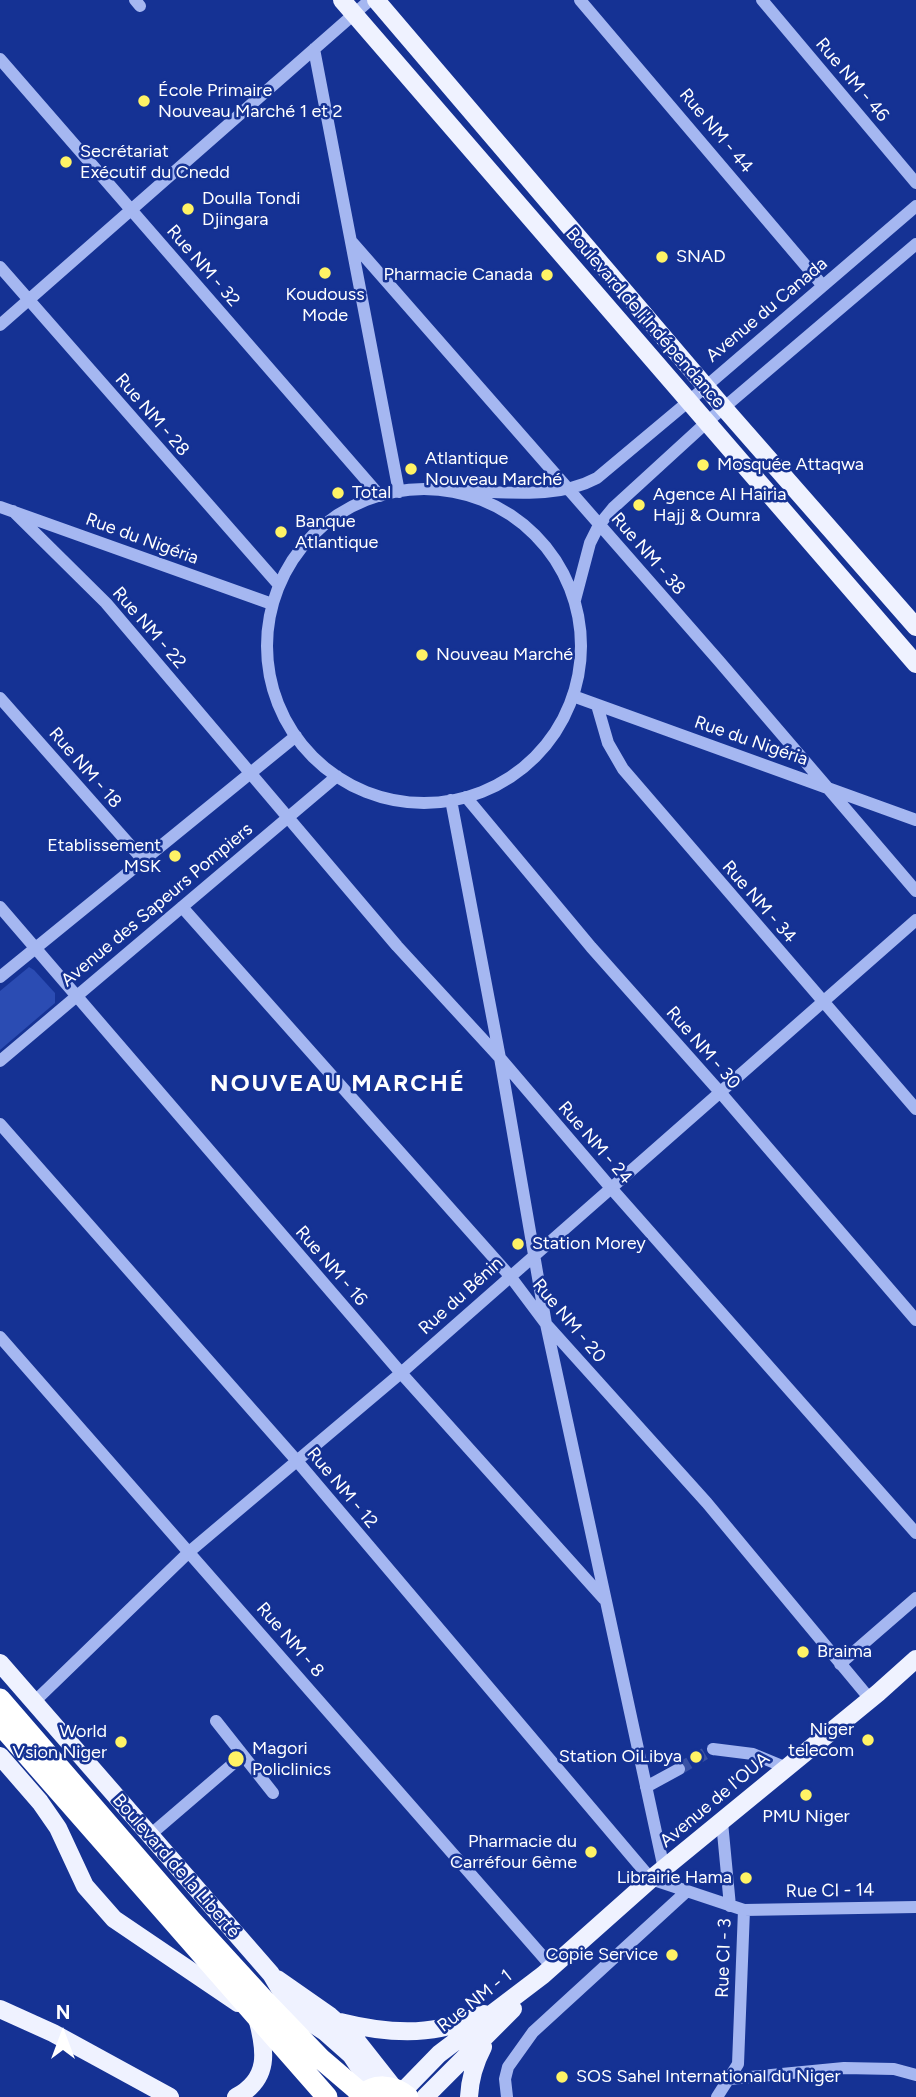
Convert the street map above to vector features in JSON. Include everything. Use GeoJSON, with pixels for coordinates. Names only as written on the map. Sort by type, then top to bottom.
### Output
{"type":"FeatureCollection","features":[{"type":"Feature","properties":{"kind":"highway","name":"Boulevard de la Liberté"},"geometry":{"type":"LineString","coordinates":[[0,1699],[192,1921],[321,2059],[383,2093]]}},
{"type":"Feature","properties":{"kind":"highway","name":"Boulevard de la Liberté"},"geometry":{"type":"LineString","coordinates":[[0,1724],[327,2097]]}},
{"type":"Feature","properties":{"kind":"main road","name":"Boulevard de l'Indépendance"},"geometry":{"type":"LineString","coordinates":[[376,0],[705,386],[916,627]]}},
{"type":"Feature","properties":{"kind":"main road","name":"Boulevard de l'Indépendance"},"geometry":{"type":"LineString","coordinates":[[348,7],[916,664]]}},
{"type":"Feature","properties":{"kind":"main road","name":"Avenue de l'OUA"},"geometry":{"type":"LineString","coordinates":[[547,1971],[658,1874],[916,1659]]}},
{"type":"Feature","properties":{"kind":"main road","name":"Boulevard de la Liberté"},"geometry":{"type":"LineString","coordinates":[[0,1663],[271,1974],[284,1996],[305,2020],[345,2048],[383,2093]]}},
{"type":"Feature","properties":{"kind":"main road","name":"Boulevard de la Liberté"},"geometry":{"type":"LineString","coordinates":[[0,1756],[40,1802],[58,1828],[85,1886],[114,1919],[321,2059]]}},
{"type":"Feature","properties":{"kind":"main road","name":"Rue NM - 1"},"geometry":{"type":"LineString","coordinates":[[383,2093],[439,2054],[547,1971]]}},
{"type":"Feature","properties":{"kind":"main road","name":"Rue NM - 1"},"geometry":{"type":"LineString","coordinates":[[425,2097],[495,2028],[547,1971]]}},
{"type":"Feature","properties":{"kind":"main road","name":"Boulevard de la Liberté"},"geometry":{"type":"LineString","coordinates":[[271,1974],[353,2036],[383,2093]]}},
{"type":"Feature","properties":{"kind":"main road"},"geometry":{"type":"LineString","coordinates":[[0,2009],[53,2033],[170,2097]]}},
{"type":"Feature","properties":{"kind":"main road"},"geometry":{"type":"LineString","coordinates":[[336,2021],[391,2031],[411,2031],[442,2028],[497,2010]]}},
{"type":"Feature","properties":{"kind":"main road"},"geometry":{"type":"LineString","coordinates":[[236,2097],[251,2087],[264,2062],[264,2043],[256,2015]]}},
{"type":"Feature","properties":{"kind":"main road"},"geometry":{"type":"LineString","coordinates":[[469,2097],[474,2064],[495,2028]]}},
{"type":"Feature","properties":{"kind":"street"},"geometry":{"type":"LineString","coordinates":[[0,325],[314,49],[348,7],[370,0]]}},
{"type":"Feature","properties":{"kind":"street","name":"Rue NM - 44"},"geometry":{"type":"LineString","coordinates":[[580,0],[824,286]]}},
{"type":"Feature","properties":{"kind":"street","name":"Rue NM - 46"},"geometry":{"type":"LineString","coordinates":[[762,0],[916,183]]}},
{"type":"Feature","properties":{"kind":"street"},"geometry":{"type":"LineString","coordinates":[[314,49],[399,492]]}},
{"type":"Feature","properties":{"kind":"street","name":"Rue NM - 32"},"geometry":{"type":"LineString","coordinates":[[0,59],[380,496]]}},
{"type":"Feature","properties":{"kind":"street","name":"Avenue du Canada"},"geometry":{"type":"LineString","coordinates":[[575,601],[580,620],[581,658],[573,696],[563,719],[550,741],[532,760],[501,782],[466,797],[415,802],[380,796],[357,788],[314,758],[281,711],[271,683],[267,654],[272,604],[279,585],[299,551],[327,523],[352,507],[399,492],[540,492],[569,489],[597,478],[916,206]]}},
{"type":"Feature","properties":{"kind":"street","name":"Rue NM - 38"},"geometry":{"type":"LineString","coordinates":[[351,241],[916,891]]}},
{"type":"Feature","properties":{"kind":"street"},"geometry":{"type":"LineString","coordinates":[[575,601],[590,543],[598,524],[613,508],[707,422],[916,244]]}},
{"type":"Feature","properties":{"kind":"street","name":"Rue NM - 28"},"geometry":{"type":"LineString","coordinates":[[0,267],[279,585]]}},
{"type":"Feature","properties":{"kind":"street"},"geometry":{"type":"LineString","coordinates":[[446,491],[503,510],[527,527],[559,565],[575,601]]}},
{"type":"Feature","properties":{"kind":"street","name":"Rue du Nigéria"},"geometry":{"type":"LineString","coordinates":[[0,507],[272,604]]}},
{"type":"Feature","properties":{"kind":"street","name":"Rue NM - 22"},"geometry":{"type":"LineString","coordinates":[[13,511],[106,603],[250,774]]}},
{"type":"Feature","properties":{"kind":"street","name":"Rue du Nigéria"},"geometry":{"type":"LineString","coordinates":[[573,696],[916,820]]}},
{"type":"Feature","properties":{"kind":"street","name":"Rue NM - 18"},"geometry":{"type":"LineString","coordinates":[[0,698],[144,861]]}},
{"type":"Feature","properties":{"kind":"street","name":"Rue NM - 34"},"geometry":{"type":"LineString","coordinates":[[597,705],[608,743],[623,769],[916,1109]]}},
{"type":"Feature","properties":{"kind":"street"},"geometry":{"type":"LineString","coordinates":[[0,977],[296,736]]}},
{"type":"Feature","properties":{"kind":"street","name":"Rue NM - 24"},"geometry":{"type":"LineString","coordinates":[[250,774],[397,946],[500,1058],[611,1188],[916,1533]]}},
{"type":"Feature","properties":{"kind":"street","name":"Avenue des Sapeurs Pompiers"},"geometry":{"type":"LineString","coordinates":[[0,1061],[337,776]]}},
{"type":"Feature","properties":{"kind":"street","name":"Rue NM - 30"},"geometry":{"type":"LineString","coordinates":[[466,797],[591,947],[916,1320]]}},
{"type":"Feature","properties":{"kind":"street"},"geometry":{"type":"LineString","coordinates":[[451,800],[500,1058],[546,1324],[646,1787],[658,1874]]}},
{"type":"Feature","properties":{"kind":"street","name":"Rue NM - 16"},"geometry":{"type":"LineString","coordinates":[[0,907],[401,1373],[607,1602]]}},
{"type":"Feature","properties":{"kind":"street","name":"Rue NM - 20"},"geometry":{"type":"LineString","coordinates":[[182,907],[510,1276],[546,1324],[707,1503],[870,1699]]}},
{"type":"Feature","properties":{"kind":"street","name":"Rue du Bénin"},"geometry":{"type":"LineString","coordinates":[[34,1702],[189,1552],[401,1373],[916,920]]}},
{"type":"Feature","properties":{"kind":"street","name":"Rue NM - 12"},"geometry":{"type":"LineString","coordinates":[[0,1124],[658,1874]]}},
{"type":"Feature","properties":{"kind":"street","name":"Rue NM - 8"},"geometry":{"type":"LineString","coordinates":[[0,1337],[189,1552],[547,1971]]}},
{"type":"Feature","properties":{"kind":"street"},"geometry":{"type":"LineString","coordinates":[[840,1664],[916,1598]]}},
{"type":"Feature","properties":{"kind":"street"},"geometry":{"type":"LineString","coordinates":[[216,1721],[273,1793]]}},
{"type":"Feature","properties":{"kind":"street"},"geometry":{"type":"LineString","coordinates":[[713,1749],[753,1754],[787,1768]]}},
{"type":"Feature","properties":{"kind":"street"},"geometry":{"type":"LineString","coordinates":[[150,1835],[242,1756]]}},
{"type":"Feature","properties":{"kind":"street"},"geometry":{"type":"LineString","coordinates":[[646,1787],[679,1769]]}},
{"type":"Feature","properties":{"kind":"street"},"geometry":{"type":"LineString","coordinates":[[722,1822],[730,1906]]}},
{"type":"Feature","properties":{"kind":"street","name":"Rue CI - 3"},"geometry":{"type":"LineString","coordinates":[[658,1874],[687,1891],[744,1910],[738,2064],[717,2097]]}},
{"type":"Feature","properties":{"kind":"street"},"geometry":{"type":"LineString","coordinates":[[507,2097],[505,2079],[508,2067],[533,2032],[687,1891]]}},
{"type":"Feature","properties":{"kind":"street","name":"Rue CI - 14"},"geometry":{"type":"LineString","coordinates":[[744,1910],[916,1907]]}},
{"type":"Feature","properties":{"kind":"street"},"geometry":{"type":"LineString","coordinates":[[730,2079],[844,2068],[894,2069],[916,2075]]}},
{"type":"Feature","properties":{"kind":"shaded area"},"geometry":{"type":"Polygon","coordinates":[[[29,967],[55,993],[55,1003],[0,1050],[0,991],[29,967]]]}},
{"type":"Feature","properties":{"kind":"tunnel"},"geometry":{"type":"LineString","coordinates":[[679,1769],[713,1749]]}},
{"type":"Feature","properties":{"kind":"place","name":"École Primaire Nouveau Marché 1 et 2"},"geometry":{"type":"Point","coordinates":[144,101]}},
{"type":"Feature","properties":{"kind":"place","name":"Secrétariat Exécutif du Cnedd"},"geometry":{"type":"Point","coordinates":[66,162]}},
{"type":"Feature","properties":{"kind":"place","name":"Doulla Tondi Djingara"},"geometry":{"type":"Point","coordinates":[188,209]}},
{"type":"Feature","properties":{"kind":"place","name":"SNAD"},"geometry":{"type":"Point","coordinates":[662,257]}},
{"type":"Feature","properties":{"kind":"place","name":"Koudouss Mode"},"geometry":{"type":"Point","coordinates":[325,273]}},
{"type":"Feature","properties":{"kind":"place","name":"Pharmacie Canada"},"geometry":{"type":"Point","coordinates":[547,275]}},
{"type":"Feature","properties":{"kind":"place","name":"Mosquée Attaqwa"},"geometry":{"type":"Point","coordinates":[703,465]}},
{"type":"Feature","properties":{"kind":"place","name":"Atlantique Nouveau Marché"},"geometry":{"type":"Point","coordinates":[411,469]}},
{"type":"Feature","properties":{"kind":"place","name":"Total"},"geometry":{"type":"Point","coordinates":[338,493]}},
{"type":"Feature","properties":{"kind":"place","name":"Agence Al Hairia Hajj & Oumra"},"geometry":{"type":"Point","coordinates":[639,505]}},
{"type":"Feature","properties":{"kind":"place","name":"Banque Atlantique"},"geometry":{"type":"Point","coordinates":[281,532]}},
{"type":"Feature","properties":{"kind":"place","name":"Nouveau Marché"},"geometry":{"type":"Point","coordinates":[422,655]}},
{"type":"Feature","properties":{"kind":"place","name":"Etablissement MSK"},"geometry":{"type":"Point","coordinates":[175,856]}},
{"type":"Feature","properties":{"kind":"place","name":"Station Morey"},"geometry":{"type":"Point","coordinates":[518,1244]}},
{"type":"Feature","properties":{"kind":"place","name":"Braima"},"geometry":{"type":"Point","coordinates":[803,1652]}},
{"type":"Feature","properties":{"kind":"place","name":"Niger telecom"},"geometry":{"type":"Point","coordinates":[868,1740]}},
{"type":"Feature","properties":{"kind":"place","name":"World Vsion Niger"},"geometry":{"type":"Point","coordinates":[121,1742]}},
{"type":"Feature","properties":{"kind":"place","name":"Station OiLibya"},"geometry":{"type":"Point","coordinates":[696,1757]}},
{"type":"Feature","properties":{"kind":"place","name":"Magori Policlinics"},"geometry":{"type":"Point","coordinates":[236,1759]}},
{"type":"Feature","properties":{"kind":"place","name":"PMU Niger"},"geometry":{"type":"Point","coordinates":[806,1795]}},
{"type":"Feature","properties":{"kind":"place","name":"Pharmacie du Carréfour 6ème"},"geometry":{"type":"Point","coordinates":[591,1852]}},
{"type":"Feature","properties":{"kind":"place","name":"Librairie Hama"},"geometry":{"type":"Point","coordinates":[746,1878]}},
{"type":"Feature","properties":{"kind":"place","name":"Copie Service"},"geometry":{"type":"Point","coordinates":[672,1955]}},
{"type":"Feature","properties":{"kind":"place","name":"SOS Sahel International du Niger"},"geometry":{"type":"Point","coordinates":[562,2077]}},
{"type":"Feature","properties":{"kind":"district","name":"NOUVEAU MARCHÉ"},"geometry":{"type":"Point","coordinates":[338,1084]}}]}
